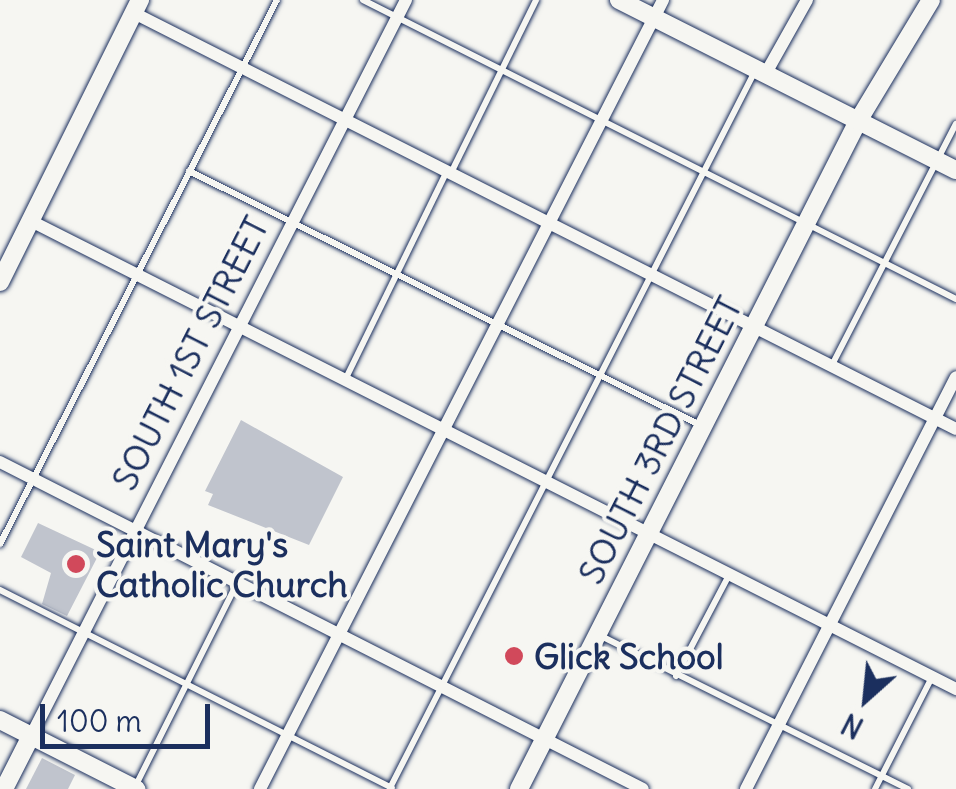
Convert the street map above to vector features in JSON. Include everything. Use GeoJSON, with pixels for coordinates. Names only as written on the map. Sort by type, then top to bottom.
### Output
{"type":"FeatureCollection","features":[{"type":"Feature","properties":{"kind":"main road"},"geometry":{"type":"LineString","coordinates":[[619,0],[659,8],[762,71],[956,170]]}},
{"type":"Feature","properties":{"kind":"main road","name":"SOUTH 3RD STREET"},"geometry":{"type":"LineString","coordinates":[[519,789],[858,121],[931,0]]}},
{"type":"Feature","properties":{"kind":"main road"},"geometry":{"type":"LineString","coordinates":[[0,282],[137,6]]}},
{"type":"Feature","properties":{"kind":"main road"},"geometry":{"type":"LineString","coordinates":[[0,720],[135,788]]}},
{"type":"Feature","properties":{"kind":"main road","name":"SOUTH 1ST STREET"},"geometry":{"type":"LineString","coordinates":[[4,789],[31,736]]}},
{"type":"Feature","properties":{"kind":"street","name":"SOUTH 1ST STREET"},"geometry":{"type":"LineString","coordinates":[[31,736],[406,0]]}},
{"type":"Feature","properties":{"kind":"street"},"geometry":{"type":"LineString","coordinates":[[762,71],[808,0]]}},
{"type":"Feature","properties":{"kind":"street"},"geometry":{"type":"LineString","coordinates":[[137,6],[240,67],[956,429]]}},
{"type":"Feature","properties":{"kind":"street"},"geometry":{"type":"LineString","coordinates":[[260,789],[659,8]]}},
{"type":"Feature","properties":{"kind":"street"},"geometry":{"type":"LineString","coordinates":[[32,221],[956,690]]}},
{"type":"Feature","properties":{"kind":"street"},"geometry":{"type":"LineString","coordinates":[[746,789],[956,377]]}},
{"type":"Feature","properties":{"kind":"street"},"geometry":{"type":"LineString","coordinates":[[0,462],[643,789]]}},
{"type":"Feature","properties":{"kind":"lane"},"geometry":{"type":"LineString","coordinates":[[0,544],[277,0]]}},
{"type":"Feature","properties":{"kind":"lane"},"geometry":{"type":"LineString","coordinates":[[364,0],[807,221],[956,300]]}},
{"type":"Feature","properties":{"kind":"lane"},"geometry":{"type":"LineString","coordinates":[[346,379],[395,273],[536,0]]}},
{"type":"Feature","properties":{"kind":"lane"},"geometry":{"type":"LineString","coordinates":[[0,590],[392,788],[704,170],[762,71]]}},
{"type":"Feature","properties":{"kind":"lane"},"geometry":{"type":"LineString","coordinates":[[832,365],[956,124]]}},
{"type":"Feature","properties":{"kind":"lane"},"geometry":{"type":"LineString","coordinates":[[189,171],[703,426]]}},
{"type":"Feature","properties":{"kind":"lane"},"geometry":{"type":"LineString","coordinates":[[676,676],[730,574]]}},
{"type":"Feature","properties":{"kind":"lane"},"geometry":{"type":"LineString","coordinates":[[135,788],[237,583]]}},
{"type":"Feature","properties":{"kind":"lane"},"geometry":{"type":"LineString","coordinates":[[598,634],[777,728],[908,789]]}},
{"type":"Feature","properties":{"kind":"lane"},"geometry":{"type":"LineString","coordinates":[[875,789],[932,677]]}},
{"type":"Feature","properties":{"kind":"building"},"geometry":{"type":"Polygon","coordinates":[[[241,420],[343,477],[309,545],[208,505],[213,494],[205,491],[241,420]]]}},
{"type":"Feature","properties":{"kind":"building"},"geometry":{"type":"Polygon","coordinates":[[[38,523],[100,552],[67,616],[42,604],[51,573],[21,557],[38,523]]]}},
{"type":"Feature","properties":{"kind":"building"},"geometry":{"type":"Polygon","coordinates":[[[42,758],[75,775],[68,789],[26,789],[42,758]]]}},
{"type":"Feature","properties":{"kind":"place","name":"Saint Mary's Catholic Church"},"geometry":{"type":"Point","coordinates":[76,564]}},
{"type":"Feature","properties":{"kind":"place","name":"Glick School"},"geometry":{"type":"Point","coordinates":[514,656]}}]}
